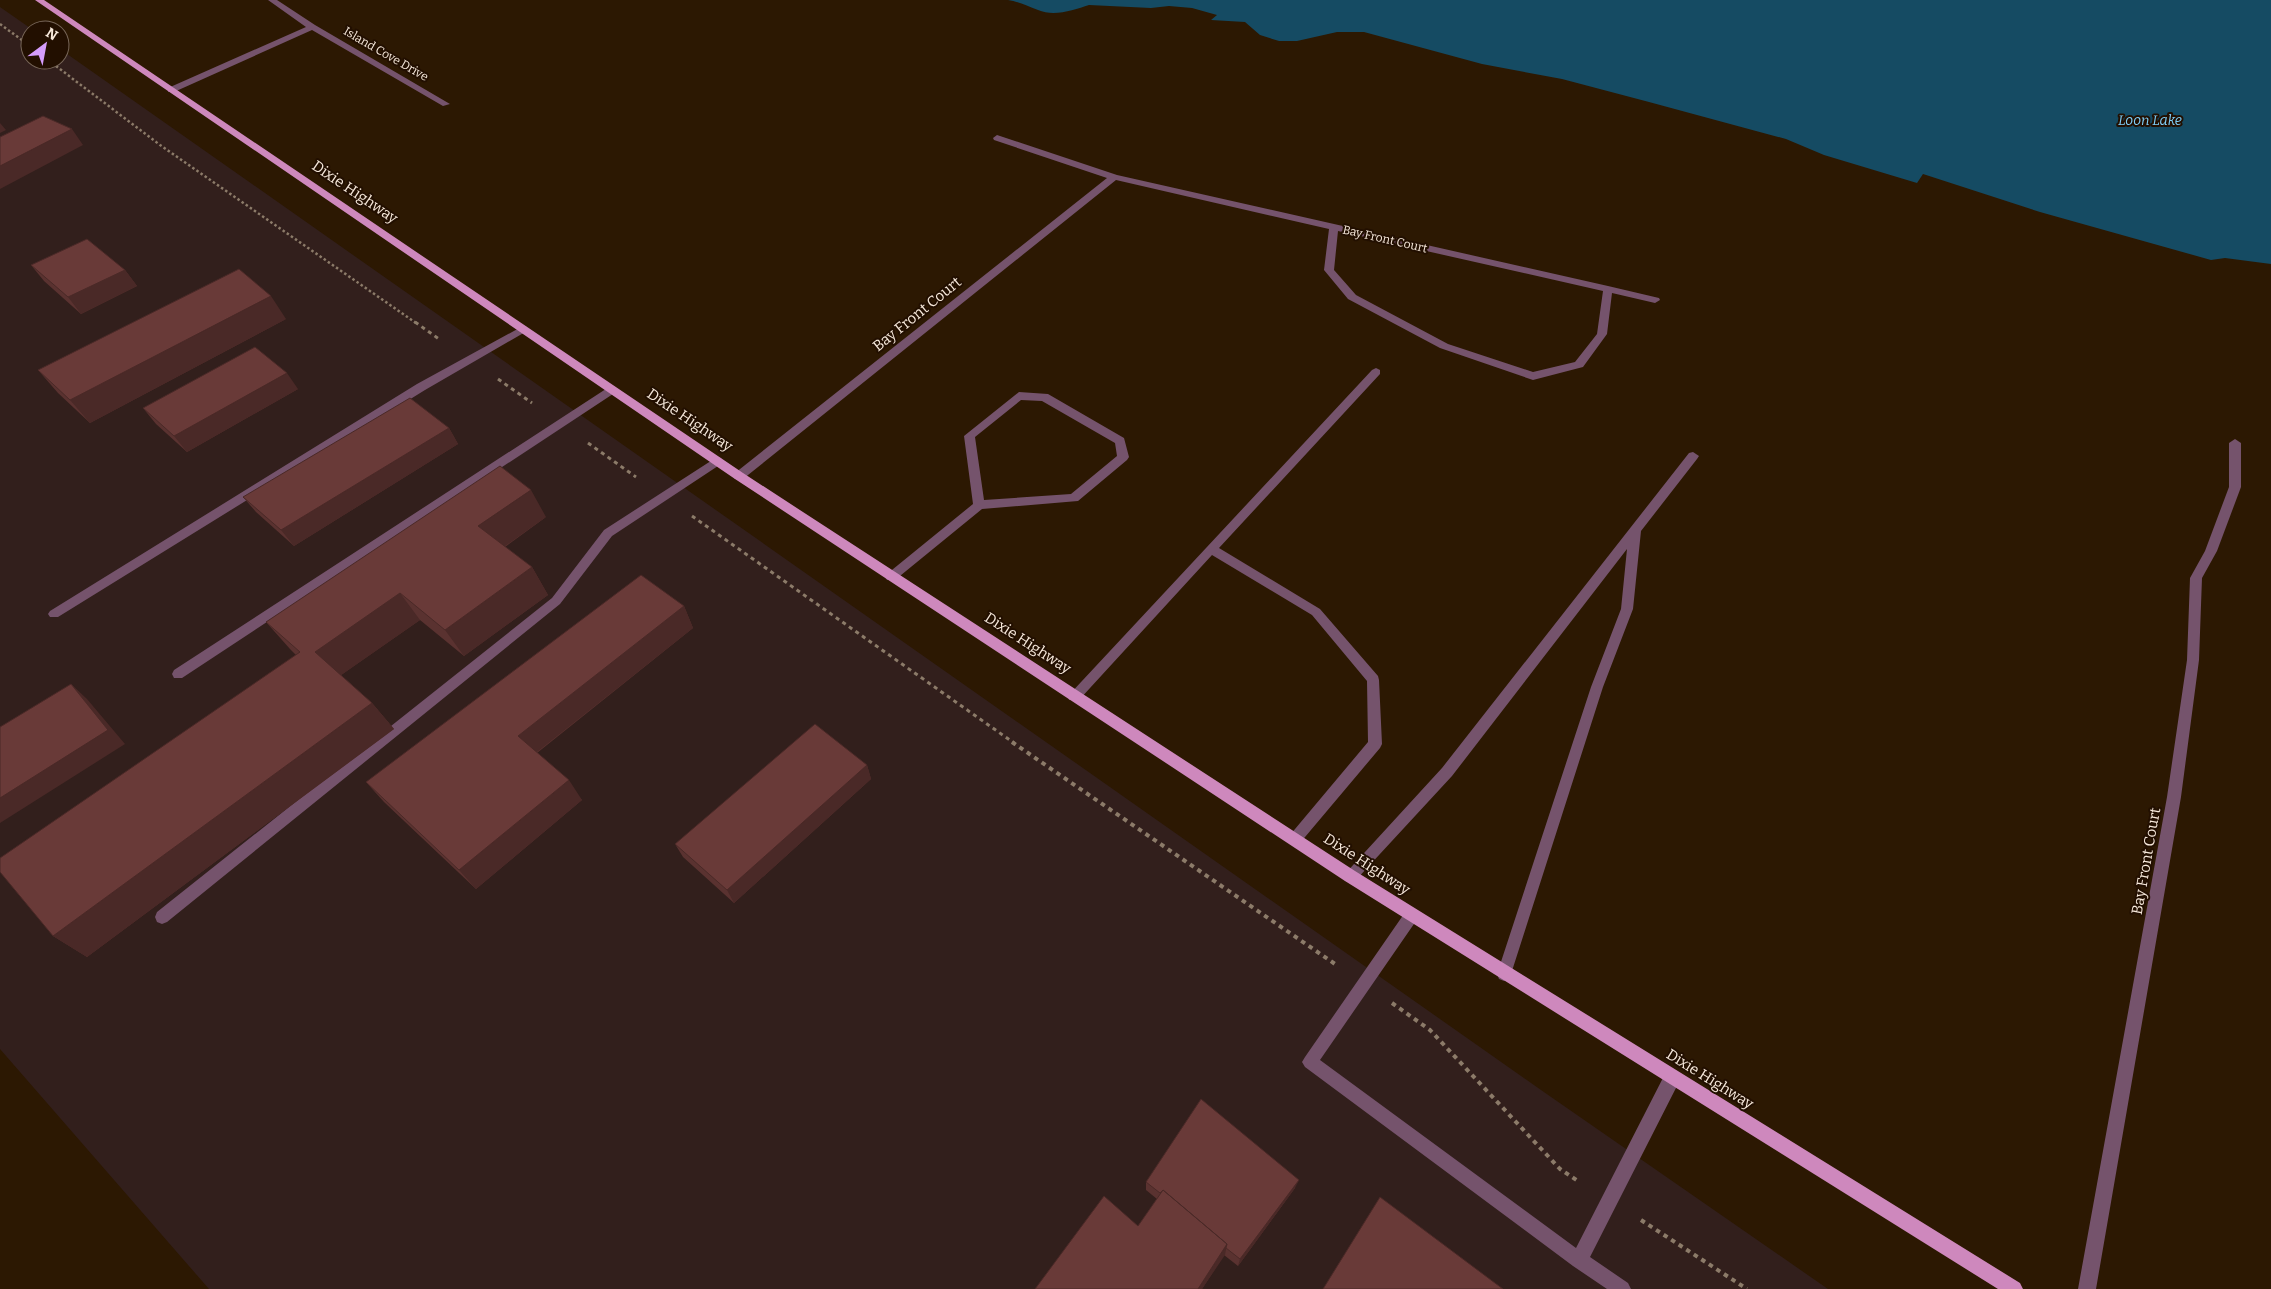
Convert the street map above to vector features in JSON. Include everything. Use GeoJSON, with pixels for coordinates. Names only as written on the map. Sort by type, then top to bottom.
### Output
{"type":"FeatureCollection","features":[{"type":"Feature","properties":{"kind":"main road","name":"Dixie Highway"},"geometry":{"type":"LineString","coordinates":[[39,0],[739,476],[891,577],[1411,916],[2014,1289]]}},
{"type":"Feature","properties":{"kind":"street","name":"Island Cove Drive"},"geometry":{"type":"LineString","coordinates":[[272,0],[312,26],[446,104]]}},
{"type":"Feature","properties":{"kind":"street"},"geometry":{"type":"LineString","coordinates":[[171,90],[312,26]]}},
{"type":"Feature","properties":{"kind":"street","name":"Bay Front Court"},"geometry":{"type":"LineString","coordinates":[[996,138],[1114,177],[1655,300]]}},
{"type":"Feature","properties":{"kind":"street","name":"Bay Front Court"},"geometry":{"type":"LineString","coordinates":[[739,476],[1114,177]]}},
{"type":"Feature","properties":{"kind":"street"},"geometry":{"type":"LineString","coordinates":[[1334,227],[1329,270],[1352,297],[1444,346],[1533,376],[1579,365],[1602,334],[1608,289]]}},
{"type":"Feature","properties":{"kind":"street"},"geometry":{"type":"LineString","coordinates":[[54,614],[404,397],[523,329]]}},
{"type":"Feature","properties":{"kind":"street"},"geometry":{"type":"LineString","coordinates":[[1074,696],[1376,372]]}},
{"type":"Feature","properties":{"kind":"street"},"geometry":{"type":"LineString","coordinates":[[178,674],[612,389]]}},
{"type":"Feature","properties":{"kind":"street"},"geometry":{"type":"LineString","coordinates":[[891,577],[979,505],[1074,498],[1123,457],[1120,441],[1044,396],[1019,396],[969,436],[979,505]]}},
{"type":"Feature","properties":{"kind":"street","name":"Bay Front Court"},"geometry":{"type":"LineString","coordinates":[[2087,1289],[2174,797],[2193,660],[2196,578],[2225,520],[2235,486],[2235,443]]}},
{"type":"Feature","properties":{"kind":"street"},"geometry":{"type":"LineString","coordinates":[[1350,876],[1447,772],[1693,456]]}},
{"type":"Feature","properties":{"kind":"street"},"geometry":{"type":"LineString","coordinates":[[162,916],[556,601],[608,533],[717,461]]}},
{"type":"Feature","properties":{"kind":"street"},"geometry":{"type":"LineString","coordinates":[[1504,974],[1597,687],[1627,609],[1635,531]]}},
{"type":"Feature","properties":{"kind":"street"},"geometry":{"type":"LineString","coordinates":[[1211,549],[1316,612],[1373,680],[1375,744],[1295,839]]}},
{"type":"Feature","properties":{"kind":"street"},"geometry":{"type":"LineString","coordinates":[[1411,916],[1310,1062],[1579,1260],[1622,1289]]}},
{"type":"Feature","properties":{"kind":"street"},"geometry":{"type":"LineString","coordinates":[[1579,1260],[1672,1078]]}},
{"type":"Feature","properties":{"kind":"path"},"geometry":{"type":"LineString","coordinates":[[0,24],[20,39]]}},
{"type":"Feature","properties":{"kind":"path"},"geometry":{"type":"LineString","coordinates":[[61,70],[160,145],[469,359],[938,691],[1430,1030],[1560,1169],[1747,1289]]}},
{"type":"Feature","properties":{"kind":"shaded area"},"geometry":{"type":"Polygon","coordinates":[[[0,7],[20,21],[20,70],[70,70],[70,56],[1541,1090],[1828,1289],[209,1289],[0,1049],[0,7]]]}},
{"type":"Feature","properties":{"kind":"water","name":"Loon Lake"},"geometry":{"type":"Polygon","coordinates":[[[1008,0],[2271,0],[2271,264],[2225,258],[2211,260],[2040,212],[1923,174],[1917,183],[1824,155],[1786,139],[1562,79],[1482,64],[1364,32],[1337,32],[1297,41],[1279,41],[1260,35],[1245,22],[1211,20],[1217,15],[1192,8],[1089,5],[1064,12],[1051,13],[1008,0]]]}},
{"type":"Feature","properties":{"kind":"building"},"geometry":{"type":"Polygon","coordinates":[[[43,116],[72,129],[0,166],[0,137],[43,116]]]}},
{"type":"Feature","properties":{"kind":"building"},"geometry":{"type":"Polygon","coordinates":[[[87,239],[125,270],[68,297],[31,265],[87,239]]]}},
{"type":"Feature","properties":{"kind":"building"},"geometry":{"type":"Polygon","coordinates":[[[239,269],[271,296],[70,400],[38,370],[239,269]]]}},
{"type":"Feature","properties":{"kind":"building"},"geometry":{"type":"Polygon","coordinates":[[[255,347],[287,373],[174,436],[143,408],[255,347]]]}},
{"type":"Feature","properties":{"kind":"building"},"geometry":{"type":"Polygon","coordinates":[[[410,398],[449,428],[281,530],[243,497],[410,398]]]}},
{"type":"Feature","properties":{"kind":"building"},"geometry":{"type":"Polygon","coordinates":[[[500,466],[531,490],[478,526],[532,567],[445,630],[400,593],[315,652],[372,703],[53,936],[0,872],[0,858],[300,652],[266,622],[500,466]]]}},
{"type":"Feature","properties":{"kind":"building"},"geometry":{"type":"Polygon","coordinates":[[[641,575],[684,606],[518,736],[569,780],[459,870],[366,782],[641,575]]]}},
{"type":"Feature","properties":{"kind":"building"},"geometry":{"type":"Polygon","coordinates":[[[71,684],[108,730],[0,798],[0,727],[71,684]]]}},
{"type":"Feature","properties":{"kind":"building"},"geometry":{"type":"Polygon","coordinates":[[[815,724],[867,765],[727,890],[675,844],[815,724]]]}},
{"type":"Feature","properties":{"kind":"building"},"geometry":{"type":"Polygon","coordinates":[[[1201,1099],[1299,1180],[1240,1259],[1226,1248],[1227,1244],[1163,1190],[1160,1193],[1146,1182],[1201,1099]]]}},
{"type":"Feature","properties":{"kind":"building"},"geometry":{"type":"Polygon","coordinates":[[[1163,1190],[1227,1244],[1198,1289],[1035,1289],[1104,1196],[1138,1226],[1163,1190]]]}},
{"type":"Feature","properties":{"kind":"building"},"geometry":{"type":"Polygon","coordinates":[[[1380,1197],[1503,1289],[1323,1289],[1380,1197]]]}}]}
